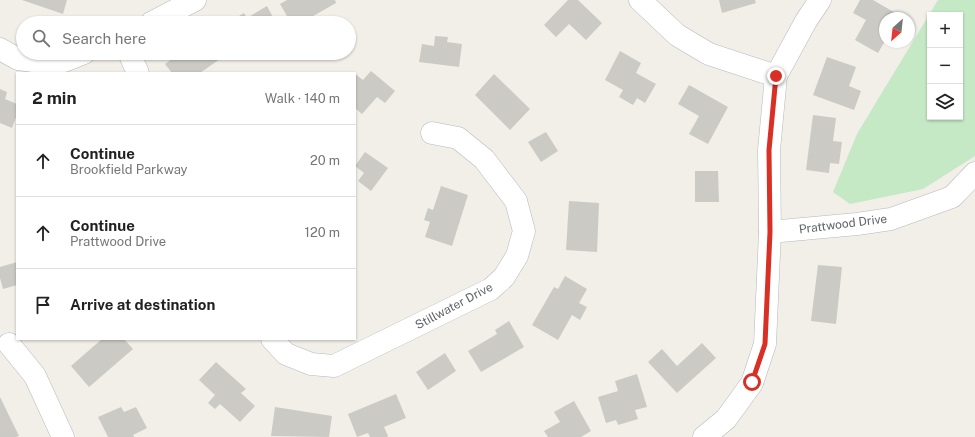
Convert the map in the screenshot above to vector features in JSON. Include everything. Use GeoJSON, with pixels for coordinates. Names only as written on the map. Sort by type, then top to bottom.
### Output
{"type":"FeatureCollection","features":[{"type":"Feature","properties":{"kind":"street"},"geometry":{"type":"LineString","coordinates":[[164,16],[195,0]]}},
{"type":"Feature","properties":{"kind":"street"},"geometry":{"type":"LineString","coordinates":[[640,0],[677,35],[709,54],[776,76]]}},
{"type":"Feature","properties":{"kind":"street"},"geometry":{"type":"LineString","coordinates":[[705,437],[726,419],[752,382],[765,344],[770,232],[769,150],[776,76],[806,21],[820,0]]}},
{"type":"Feature","properties":{"kind":"street"},"geometry":{"type":"LineString","coordinates":[[0,49],[16,58]]}},
{"type":"Feature","properties":{"kind":"street"},"geometry":{"type":"LineString","coordinates":[[26,60],[41,62],[66,60]]}},
{"type":"Feature","properties":{"kind":"street"},"geometry":{"type":"LineString","coordinates":[[132,60],[138,72]]}},
{"type":"Feature","properties":{"kind":"street","name":"Stillwater Drive"},"geometry":{"type":"LineString","coordinates":[[273,340],[286,354],[311,364],[334,366],[491,288],[504,277],[517,256],[524,231],[516,201],[484,159],[458,138],[432,133]]}},
{"type":"Feature","properties":{"kind":"street","name":"Prattwood Drive"},"geometry":{"type":"LineString","coordinates":[[770,232],[857,224],[891,219],[952,196],[975,173]]}},
{"type":"Feature","properties":{"kind":"street"},"geometry":{"type":"LineString","coordinates":[[10,344],[35,376],[63,437]]}},
{"type":"Feature","properties":{"kind":"green space"},"geometry":{"type":"Polygon","coordinates":[[[938,0],[975,0],[975,156],[923,189],[850,204],[833,192],[857,134],[909,48],[915,48],[915,38],[927,18],[927,120],[963,120],[963,12],[931,12],[938,0]]]}},
{"type":"Feature","properties":{"kind":"building"},"geometry":{"type":"Polygon","coordinates":[[[22,0],[67,0],[63,14],[22,0]]]}},
{"type":"Feature","properties":{"kind":"building"},"geometry":{"type":"Polygon","coordinates":[[[287,0],[335,0],[336,3],[313,16],[287,16],[280,4],[287,0]]]}},
{"type":"Feature","properties":{"kind":"building"},"geometry":{"type":"Polygon","coordinates":[[[568,0],[578,0],[602,23],[586,40],[569,24],[556,37],[544,25],[568,0]]]}},
{"type":"Feature","properties":{"kind":"building"},"geometry":{"type":"Polygon","coordinates":[[[719,0],[755,0],[756,3],[722,13],[719,0]]]}},
{"type":"Feature","properties":{"kind":"building"},"geometry":{"type":"Polygon","coordinates":[[[860,0],[873,0],[894,12],[879,12],[879,48],[881,48],[878,53],[855,40],[866,20],[853,13],[860,0]]]}},
{"type":"Feature","properties":{"kind":"building"},"geometry":{"type":"Polygon","coordinates":[[[267,6],[272,16],[250,16],[267,6]]]}},
{"type":"Feature","properties":{"kind":"building"},"geometry":{"type":"Polygon","coordinates":[[[244,13],[246,16],[239,16],[244,13]]]}},
{"type":"Feature","properties":{"kind":"building"},"geometry":{"type":"Polygon","coordinates":[[[435,36],[448,37],[447,42],[462,44],[459,67],[419,62],[422,44],[434,46],[435,36]]]}},
{"type":"Feature","properties":{"kind":"building"},"geometry":{"type":"Polygon","coordinates":[[[620,51],[641,63],[636,73],[656,84],[645,103],[637,98],[633,105],[619,97],[623,90],[605,80],[620,51]]]}},
{"type":"Feature","properties":{"kind":"building"},"geometry":{"type":"Polygon","coordinates":[[[827,57],[856,67],[849,86],[861,91],[854,110],[813,95],[827,57]]]}},
{"type":"Feature","properties":{"kind":"building"},"geometry":{"type":"Polygon","coordinates":[[[170,60],[218,60],[201,72],[171,72],[165,64],[170,60]]]}},
{"type":"Feature","properties":{"kind":"building"},"geometry":{"type":"Polygon","coordinates":[[[371,71],[395,91],[385,103],[377,97],[362,114],[356,109],[356,75],[363,80],[371,71]]]}},
{"type":"Feature","properties":{"kind":"building"},"geometry":{"type":"Polygon","coordinates":[[[494,74],[530,109],[510,130],[475,95],[494,74]]]}},
{"type":"Feature","properties":{"kind":"building"},"geometry":{"type":"Polygon","coordinates":[[[689,85],[728,107],[708,144],[689,134],[699,116],[678,104],[689,85]]]}},
{"type":"Feature","properties":{"kind":"building"},"geometry":{"type":"Polygon","coordinates":[[[0,89],[7,92],[5,99],[16,104],[16,117],[12,128],[0,123],[0,89]]]}},
{"type":"Feature","properties":{"kind":"building"},"geometry":{"type":"Polygon","coordinates":[[[813,115],[836,118],[833,141],[842,142],[839,164],[830,163],[829,173],[806,170],[813,115]]]}},
{"type":"Feature","properties":{"kind":"building"},"geometry":{"type":"Polygon","coordinates":[[[546,132],[558,151],[541,162],[528,142],[546,132]]]}},
{"type":"Feature","properties":{"kind":"building"},"geometry":{"type":"Polygon","coordinates":[[[365,152],[388,168],[371,191],[358,181],[364,173],[356,167],[365,152]]]}},
{"type":"Feature","properties":{"kind":"building"},"geometry":{"type":"Polygon","coordinates":[[[695,171],[718,171],[719,202],[695,202],[695,171]]]}},
{"type":"Feature","properties":{"kind":"building"},"geometry":{"type":"Polygon","coordinates":[[[441,186],[468,195],[452,246],[425,237],[430,222],[424,220],[428,208],[433,210],[441,186]]]}},
{"type":"Feature","properties":{"kind":"building"},"geometry":{"type":"Polygon","coordinates":[[[569,201],[599,203],[597,252],[566,250],[569,201]]]}},
{"type":"Feature","properties":{"kind":"building"},"geometry":{"type":"Polygon","coordinates":[[[16,262],[16,285],[3,289],[0,278],[0,267],[16,262]]]}},
{"type":"Feature","properties":{"kind":"building"},"geometry":{"type":"Polygon","coordinates":[[[818,265],[842,267],[836,324],[811,321],[818,265]]]}},
{"type":"Feature","properties":{"kind":"building"},"geometry":{"type":"Polygon","coordinates":[[[565,276],[587,289],[579,303],[587,307],[580,320],[572,315],[558,340],[532,325],[554,287],[558,289],[565,276]]]}},
{"type":"Feature","properties":{"kind":"building"},"geometry":{"type":"Polygon","coordinates":[[[509,321],[524,347],[481,372],[468,351],[497,334],[495,330],[509,321]]]}},
{"type":"Feature","properties":{"kind":"building"},"geometry":{"type":"Polygon","coordinates":[[[101,340],[125,340],[133,349],[89,387],[71,366],[101,340]]]}},
{"type":"Feature","properties":{"kind":"building"},"geometry":{"type":"Polygon","coordinates":[[[702,343],[716,358],[677,393],[648,362],[662,349],[677,366],[702,343]]]}},
{"type":"Feature","properties":{"kind":"building"},"geometry":{"type":"Polygon","coordinates":[[[445,353],[456,371],[428,390],[416,372],[445,353]]]}},
{"type":"Feature","properties":{"kind":"building"},"geometry":{"type":"Polygon","coordinates":[[[216,362],[246,389],[241,393],[255,406],[240,422],[220,404],[215,409],[208,403],[215,395],[199,380],[216,362]]]}},
{"type":"Feature","properties":{"kind":"building"},"geometry":{"type":"Polygon","coordinates":[[[637,374],[647,407],[635,410],[638,419],[618,425],[616,420],[606,423],[598,397],[618,391],[615,381],[637,374]]]}},
{"type":"Feature","properties":{"kind":"building"},"geometry":{"type":"Polygon","coordinates":[[[396,394],[406,418],[384,427],[388,436],[387,437],[370,437],[368,433],[357,437],[348,414],[396,394]]]}},
{"type":"Feature","properties":{"kind":"building"},"geometry":{"type":"Polygon","coordinates":[[[0,397],[19,436],[0,437],[0,397]]]}},
{"type":"Feature","properties":{"kind":"building"},"geometry":{"type":"Polygon","coordinates":[[[574,401],[591,431],[581,437],[548,437],[544,431],[560,422],[554,412],[574,401]]]}},
{"type":"Feature","properties":{"kind":"building"},"geometry":{"type":"Polygon","coordinates":[[[121,407],[124,412],[136,407],[147,428],[133,435],[134,437],[108,437],[98,417],[121,407]]]}},
{"type":"Feature","properties":{"kind":"building"},"geometry":{"type":"Polygon","coordinates":[[[275,407],[332,416],[329,437],[271,436],[275,407]]]}},
{"type":"Feature","properties":{"kind":"route"},"geometry":{"type":"LineString","coordinates":[[752,382],[765,344],[770,232],[769,150],[776,76]]}}]}
